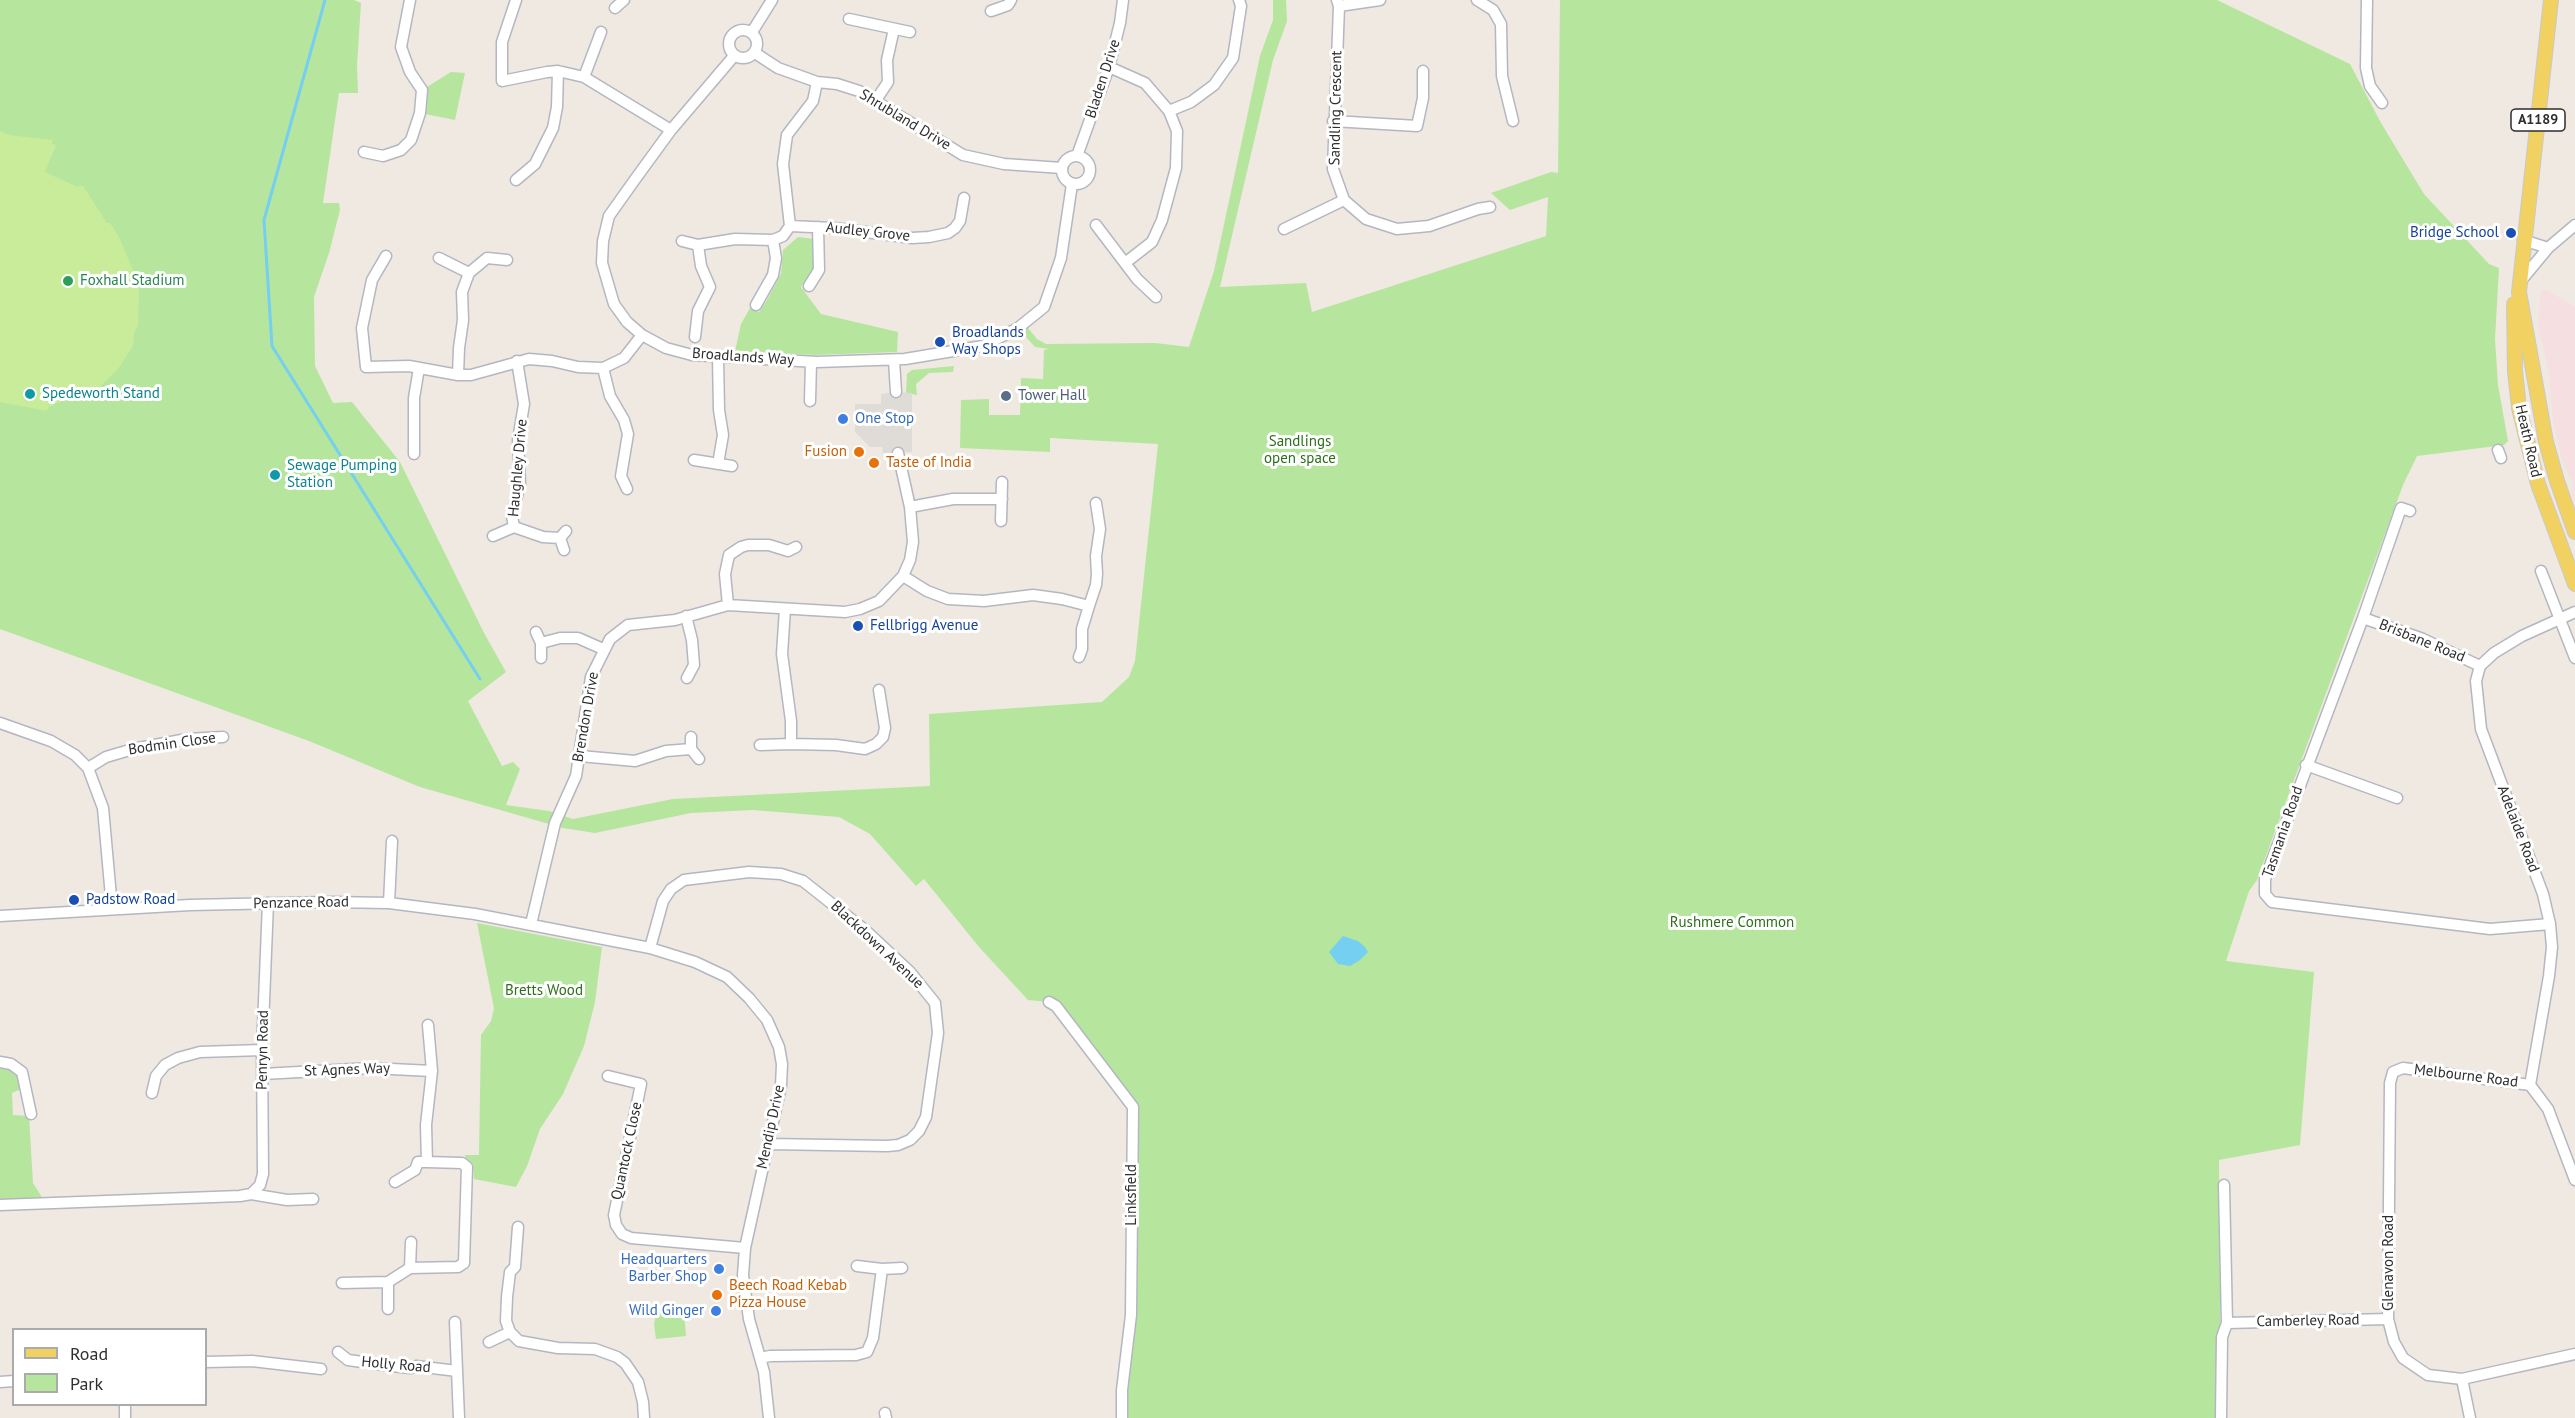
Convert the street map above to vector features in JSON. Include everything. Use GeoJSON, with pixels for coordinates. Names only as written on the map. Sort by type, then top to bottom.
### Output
{"type":"FeatureCollection","features":[{"type":"Feature","properties":{"kind":"main road","name":"Heath Road"},"geometry":{"type":"LineString","coordinates":[[2551,0],[2514,310],[2515,371],[2519,408],[2538,484],[2575,584]]}},
{"type":"Feature","properties":{"kind":"main road","name":"Heath Road"},"geometry":{"type":"LineString","coordinates":[[2518,288],[2546,442],[2575,532]]}},
{"type":"Feature","properties":{"kind":"street"},"geometry":{"type":"LineString","coordinates":[[364,152],[383,156],[401,150],[411,140],[420,114],[422,90],[410,72],[401,47],[410,0]]}},
{"type":"Feature","properties":{"kind":"street"},"geometry":{"type":"LineString","coordinates":[[516,0],[502,42],[502,81],[558,71],[584,77],[671,130]]}},
{"type":"Feature","properties":{"kind":"street"},"geometry":{"type":"LineString","coordinates":[[753,32],[772,0]]}},
{"type":"Feature","properties":{"kind":"street"},"geometry":{"type":"LineString","coordinates":[[991,11],[1008,5],[1011,0]]}},
{"type":"Feature","properties":{"kind":"street","name":"Bladen Drive"},"geometry":{"type":"LineString","coordinates":[[1077,156],[1109,67],[1123,0]]}},
{"type":"Feature","properties":{"kind":"street"},"geometry":{"type":"LineString","coordinates":[[1169,111],[1191,102],[1214,85],[1233,58],[1241,6],[1239,0]]}},
{"type":"Feature","properties":{"kind":"street"},"geometry":{"type":"LineString","coordinates":[[1338,3],[1380,0]]}},
{"type":"Feature","properties":{"kind":"street"},"geometry":{"type":"LineString","coordinates":[[1477,0],[1493,10],[1501,24],[1502,76],[1513,121]]}},
{"type":"Feature","properties":{"kind":"street"},"geometry":{"type":"LineString","coordinates":[[2367,0],[2366,68],[2370,86],[2382,103]]}},
{"type":"Feature","properties":{"kind":"street","name":"Sandling Crescent"},"geometry":{"type":"LineString","coordinates":[[1338,3],[1333,169],[1344,200]]}},
{"type":"Feature","properties":{"kind":"street"},"geometry":{"type":"LineString","coordinates":[[849,20],[910,32]]}},
{"type":"Feature","properties":{"kind":"street"},"geometry":{"type":"LineString","coordinates":[[876,100],[888,81],[887,60],[894,29]]}},
{"type":"Feature","properties":{"kind":"street"},"geometry":{"type":"LineString","coordinates":[[741,30],[753,32],[758,42],[755,53],[746,58],[734,56],[729,46],[731,36],[741,30]]}},
{"type":"Feature","properties":{"kind":"street"},"geometry":{"type":"LineString","coordinates":[[584,77],[601,32]]}},
{"type":"Feature","properties":{"kind":"street","name":"Shrubland Drive"},"geometry":{"type":"LineString","coordinates":[[755,53],[778,68],[817,82],[837,84],[859,91],[963,155],[1004,164],[1062,168]]}},
{"type":"Feature","properties":{"kind":"street","name":"Broadlands Way"},"geometry":{"type":"LineString","coordinates":[[734,56],[709,89],[671,130],[609,216],[603,241],[602,263],[610,296],[621,313],[642,335],[666,348],[692,355],[811,362],[894,360],[983,346],[1018,328],[1044,307],[1061,258],[1072,184]]}},
{"type":"Feature","properties":{"kind":"street"},"geometry":{"type":"LineString","coordinates":[[1109,67],[1145,83],[1169,111],[1177,131],[1176,168],[1162,220],[1152,242],[1125,263]]}},
{"type":"Feature","properties":{"kind":"street"},"geometry":{"type":"LineString","coordinates":[[516,180],[536,164],[553,128],[557,106],[558,71]]}},
{"type":"Feature","properties":{"kind":"street"},"geometry":{"type":"LineString","coordinates":[[1333,121],[1417,126],[1423,98],[1423,71]]}},
{"type":"Feature","properties":{"kind":"street"},"geometry":{"type":"LineString","coordinates":[[682,241],[698,245],[735,239],[773,240],[783,236],[790,226],[783,164],[787,135],[813,101],[817,82]]}},
{"type":"Feature","properties":{"kind":"street"},"geometry":{"type":"LineString","coordinates":[[1077,156],[1087,161],[1089,175],[1083,182],[1072,184],[1063,177],[1062,168],[1068,158],[1077,156]]}},
{"type":"Feature","properties":{"kind":"street","name":"Audley Grove"},"geometry":{"type":"LineString","coordinates":[[790,226],[912,238],[948,233],[960,221],[964,198]]}},
{"type":"Feature","properties":{"kind":"street"},"geometry":{"type":"LineString","coordinates":[[1284,230],[1344,200],[1366,219],[1397,229],[1429,226],[1490,207]]}},
{"type":"Feature","properties":{"kind":"street"},"geometry":{"type":"LineString","coordinates":[[1096,225],[1125,263],[1156,297]]}},
{"type":"Feature","properties":{"kind":"street"},"geometry":{"type":"LineString","coordinates":[[2518,288],[2548,248],[2575,225]]}},
{"type":"Feature","properties":{"kind":"street","name":"Audley Grove"},"geometry":{"type":"LineString","coordinates":[[809,286],[819,270],[818,227]]}},
{"type":"Feature","properties":{"kind":"street"},"geometry":{"type":"LineString","coordinates":[[756,305],[773,275],[776,258],[773,240]]}},
{"type":"Feature","properties":{"kind":"street"},"geometry":{"type":"LineString","coordinates":[[2523,240],[2548,248]]}},
{"type":"Feature","properties":{"kind":"street"},"geometry":{"type":"LineString","coordinates":[[695,337],[698,311],[710,286],[701,266],[698,245]]}},
{"type":"Feature","properties":{"kind":"street"},"geometry":{"type":"LineString","coordinates":[[386,256],[372,280],[362,328],[366,367],[408,366],[458,375],[482,373],[518,361],[542,359],[578,368],[603,368],[624,358],[642,335]]}},
{"type":"Feature","properties":{"kind":"street"},"geometry":{"type":"LineString","coordinates":[[439,258],[469,273]]}},
{"type":"Feature","properties":{"kind":"street"},"geometry":{"type":"LineString","coordinates":[[458,375],[463,320],[462,292],[469,273],[488,258],[507,260]]}},
{"type":"Feature","properties":{"kind":"street"},"geometry":{"type":"LineString","coordinates":[[718,357],[719,410],[723,435],[718,464]]}},
{"type":"Feature","properties":{"kind":"street"},"geometry":{"type":"LineString","coordinates":[[894,360],[896,392]]}},
{"type":"Feature","properties":{"kind":"street","name":"Haughley Drive"},"geometry":{"type":"LineString","coordinates":[[518,361],[524,404],[518,440],[520,484],[513,516],[514,527],[543,537],[563,535],[564,550]]}},
{"type":"Feature","properties":{"kind":"street"},"geometry":{"type":"LineString","coordinates":[[810,401],[811,362]]}},
{"type":"Feature","properties":{"kind":"street"},"geometry":{"type":"LineString","coordinates":[[414,454],[414,399],[419,368]]}},
{"type":"Feature","properties":{"kind":"street"},"geometry":{"type":"LineString","coordinates":[[603,368],[610,396],[624,420],[628,434],[615,476],[627,489]]}},
{"type":"Feature","properties":{"kind":"street","name":"Brendon Drive"},"geometry":{"type":"LineString","coordinates":[[531,924],[555,823],[576,776],[591,677],[610,639],[628,625],[668,621],[728,605],[837,612],[860,609],[887,595],[903,576],[910,560],[913,542],[910,507],[898,453]]}},
{"type":"Feature","properties":{"kind":"street"},"geometry":{"type":"LineString","coordinates":[[694,460],[732,466]]}},
{"type":"Feature","properties":{"kind":"street"},"geometry":{"type":"LineString","coordinates":[[1001,521],[1002,482]]}},
{"type":"Feature","properties":{"kind":"street"},"geometry":{"type":"LineString","coordinates":[[910,507],[953,499],[1002,500]]}},
{"type":"Feature","properties":{"kind":"street"},"geometry":{"type":"LineString","coordinates":[[1079,657],[1087,642],[1082,629],[1096,585],[1096,556],[1100,529],[1096,503]]}},
{"type":"Feature","properties":{"kind":"street","name":"Tasmania Road"},"geometry":{"type":"LineString","coordinates":[[2410,511],[2401,508],[2363,618],[2265,879],[2265,894],[2272,902],[2490,929],[2550,924]]}},
{"type":"Feature","properties":{"kind":"street"},"geometry":{"type":"LineString","coordinates":[[493,537],[514,527]]}},
{"type":"Feature","properties":{"kind":"street"},"geometry":{"type":"LineString","coordinates":[[728,605],[725,574],[729,555],[748,545],[769,545],[781,556],[796,547]]}},
{"type":"Feature","properties":{"kind":"street"},"geometry":{"type":"LineString","coordinates":[[2541,570],[2558,619],[2575,658]]}},
{"type":"Feature","properties":{"kind":"street"},"geometry":{"type":"LineString","coordinates":[[903,576],[927,591],[948,599],[984,601],[1032,595],[1089,606]]}},
{"type":"Feature","properties":{"kind":"street"},"geometry":{"type":"LineString","coordinates":[[785,609],[782,654],[791,721],[791,744]]}},
{"type":"Feature","properties":{"kind":"street"},"geometry":{"type":"LineString","coordinates":[[2480,666],[2494,653],[2522,636],[2575,612]]}},
{"type":"Feature","properties":{"kind":"street"},"geometry":{"type":"LineString","coordinates":[[686,616],[692,640],[694,665],[687,678]]}},
{"type":"Feature","properties":{"kind":"street","name":"Brisbane Road"},"geometry":{"type":"LineString","coordinates":[[2363,618],[2423,639],[2480,666]]}},
{"type":"Feature","properties":{"kind":"street"},"geometry":{"type":"LineString","coordinates":[[536,632],[541,643],[541,658]]}},
{"type":"Feature","properties":{"kind":"street"},"geometry":{"type":"LineString","coordinates":[[541,643],[560,638],[578,638],[603,649]]}},
{"type":"Feature","properties":{"kind":"street","name":"Adelaide Road"},"geometry":{"type":"LineString","coordinates":[[2480,666],[2476,681],[2476,701],[2481,729],[2543,894],[2550,924],[2552,947],[2549,976],[2529,1085]]}},
{"type":"Feature","properties":{"kind":"street"},"geometry":{"type":"LineString","coordinates":[[760,746],[836,745],[866,749],[883,737],[885,728],[880,687]]}},
{"type":"Feature","properties":{"kind":"street"},"geometry":{"type":"LineString","coordinates":[[0,723],[51,741],[75,754],[88,768],[103,808],[112,908]]}},
{"type":"Feature","properties":{"kind":"street","name":"Bodmin Close"},"geometry":{"type":"LineString","coordinates":[[88,768],[106,757],[133,749],[187,739],[223,737]]}},
{"type":"Feature","properties":{"kind":"street"},"geometry":{"type":"LineString","coordinates":[[691,737],[691,749],[699,759]]}},
{"type":"Feature","properties":{"kind":"street"},"geometry":{"type":"LineString","coordinates":[[580,756],[635,761],[666,751],[691,749]]}},
{"type":"Feature","properties":{"kind":"street"},"geometry":{"type":"LineString","coordinates":[[2306,765],[2397,798]]}},
{"type":"Feature","properties":{"kind":"street"},"geometry":{"type":"LineString","coordinates":[[389,903],[392,841]]}},
{"type":"Feature","properties":{"kind":"street","name":"Blackdown Avenue"},"geometry":{"type":"LineString","coordinates":[[650,948],[663,901],[671,890],[684,880],[749,872],[781,874],[803,881],[856,923],[910,972],[935,1003],[938,1033],[926,1117],[919,1131],[910,1140],[898,1145],[887,1146],[768,1144]]}},
{"type":"Feature","properties":{"kind":"street","name":"Penzance Road"},"geometry":{"type":"LineString","coordinates":[[0,916],[112,908],[268,903],[389,903],[453,911],[600,938]]}},
{"type":"Feature","properties":{"kind":"street","name":"Penryn Road"},"geometry":{"type":"LineString","coordinates":[[251,1194],[260,1185],[263,1174],[262,1050],[268,903]]}},
{"type":"Feature","properties":{"kind":"street","name":"Mendip Drive"},"geometry":{"type":"LineString","coordinates":[[600,938],[650,948],[695,962],[727,977],[749,998],[767,1020],[781,1055],[783,1075],[745,1248],[745,1298],[767,1389],[769,1418]]}},
{"type":"Feature","properties":{"kind":"street","name":"Linksfield"},"geometry":{"type":"LineString","coordinates":[[1049,1002],[1056,1006],[1133,1107],[1131,1315],[1122,1390],[1122,1418]]}},
{"type":"Feature","properties":{"kind":"street"},"geometry":{"type":"LineString","coordinates":[[426,1162],[426,1125],[432,1071],[428,1025]]}},
{"type":"Feature","properties":{"kind":"street"},"geometry":{"type":"LineString","coordinates":[[152,1093],[156,1076],[165,1065],[178,1058],[200,1052],[262,1050]]}},
{"type":"Feature","properties":{"kind":"street"},"geometry":{"type":"LineString","coordinates":[[0,1062],[11,1064],[22,1072],[31,1114]]}},
{"type":"Feature","properties":{"kind":"street","name":"St Agnes Way"},"geometry":{"type":"LineString","coordinates":[[263,1074],[371,1068],[432,1071]]}},
{"type":"Feature","properties":{"kind":"street","name":"Melbourne Road"},"geometry":{"type":"LineString","coordinates":[[2403,1068],[2529,1085],[2548,1109],[2575,1180]]}},
{"type":"Feature","properties":{"kind":"street","name":"Glenavon Road"},"geometry":{"type":"LineString","coordinates":[[2403,1068],[2393,1072],[2390,1083],[2388,1320],[2394,1342],[2403,1358],[2415,1368],[2428,1375],[2462,1379]]}},
{"type":"Feature","properties":{"kind":"street","name":"Quantock Close"},"geometry":{"type":"LineString","coordinates":[[608,1076],[641,1084],[614,1215],[616,1226],[621,1234],[631,1238],[745,1248]]}},
{"type":"Feature","properties":{"kind":"street"},"geometry":{"type":"LineString","coordinates":[[342,1283],[388,1282],[410,1268],[458,1267],[464,1263],[467,1167],[462,1163],[418,1162],[415,1170],[395,1182]]}},
{"type":"Feature","properties":{"kind":"street"},"geometry":{"type":"LineString","coordinates":[[2221,1418],[2222,1337],[2227,1323],[2224,1185]]}},
{"type":"Feature","properties":{"kind":"street"},"geometry":{"type":"LineString","coordinates":[[0,1205],[251,1194],[287,1200],[313,1199]]}},
{"type":"Feature","properties":{"kind":"street"},"geometry":{"type":"LineString","coordinates":[[518,1227],[515,1267],[510,1272],[507,1297],[506,1321],[510,1332],[519,1341],[558,1348],[595,1349],[625,1363],[638,1382],[644,1401],[644,1418]]}},
{"type":"Feature","properties":{"kind":"street"},"geometry":{"type":"LineString","coordinates":[[410,1268],[411,1242]]}},
{"type":"Feature","properties":{"kind":"street"},"geometry":{"type":"LineString","coordinates":[[857,1266],[882,1269],[902,1268]]}},
{"type":"Feature","properties":{"kind":"street"},"geometry":{"type":"LineString","coordinates":[[760,1358],[856,1355],[867,1352],[873,1338],[882,1269]]}},
{"type":"Feature","properties":{"kind":"street"},"geometry":{"type":"LineString","coordinates":[[388,1282],[388,1309]]}},
{"type":"Feature","properties":{"kind":"street","name":"Camberley Road"},"geometry":{"type":"LineString","coordinates":[[2227,1323],[2388,1320]]}},
{"type":"Feature","properties":{"kind":"street"},"geometry":{"type":"LineString","coordinates":[[455,1322],[459,1418]]}},
{"type":"Feature","properties":{"kind":"street"},"geometry":{"type":"LineString","coordinates":[[489,1342],[510,1332]]}},
{"type":"Feature","properties":{"kind":"street","name":"Holly Road"},"geometry":{"type":"LineString","coordinates":[[338,1352],[348,1360],[456,1371]]}},
{"type":"Feature","properties":{"kind":"street"},"geometry":{"type":"LineString","coordinates":[[2470,1418],[2462,1379],[2575,1354]]}},
{"type":"Feature","properties":{"kind":"street"},"geometry":{"type":"LineString","coordinates":[[207,1362],[252,1361],[321,1369]]}},
{"type":"Feature","properties":{"kind":"shaded area"},"geometry":{"type":"Polygon","coordinates":[[[2541,290],[2548,291],[2575,307],[2575,503],[2571,491],[2574,485],[2562,460],[2553,422],[2549,372],[2538,325],[2541,290]]]}},
{"type":"Feature","properties":{"kind":"shaded area"},"geometry":{"type":"Polygon","coordinates":[[[912,393],[912,452],[883,453],[882,447],[870,447],[855,432],[855,404],[881,404],[881,394],[912,393]]]}},
{"type":"Feature","properties":{"kind":"green space","name":"Rushmere Common"},"geometry":{"type":"Polygon","coordinates":[[[0,0],[354,0],[361,3],[357,65],[358,93],[339,93],[323,203],[339,203],[340,210],[314,297],[315,366],[333,403],[352,402],[400,462],[484,633],[506,672],[468,701],[502,766],[513,762],[520,769],[506,805],[549,811],[573,819],[673,799],[930,786],[929,714],[1102,702],[1129,677],[1135,661],[1158,444],[1050,438],[1050,452],[960,448],[961,400],[989,399],[989,415],[1020,415],[1021,378],[1043,379],[1044,350],[1049,349],[1035,347],[1018,328],[1024,323],[1037,339],[1046,344],[1155,343],[1189,347],[1214,271],[1260,56],[1273,20],[1273,0],[1286,0],[1287,21],[1273,60],[1220,287],[1306,283],[1312,312],[1546,236],[1548,197],[1510,210],[1491,193],[1551,172],[1558,173],[1560,0],[2217,0],[2350,64],[2381,123],[2424,194],[2489,264],[2499,268],[2495,339],[2498,385],[2508,441],[2504,445],[2417,456],[2403,485],[2257,880],[2249,891],[2226,961],[2314,972],[2300,1145],[2219,1160],[2221,1418],[1122,1418],[1131,1315],[1133,1107],[1049,1002],[1028,1000],[979,947],[924,879],[916,886],[870,834],[839,817],[753,810],[691,813],[595,833],[563,828],[420,787],[309,741],[0,629],[0,0]]]}},
{"type":"Feature","properties":{"kind":"green space"},"geometry":{"type":"Polygon","coordinates":[[[451,72],[465,73],[455,120],[420,113],[422,90],[451,72]]]}},
{"type":"Feature","properties":{"kind":"green space","name":"Foxhall Stadium"},"geometry":{"type":"Polygon","coordinates":[[[0,131],[9,135],[53,140],[52,144],[56,145],[45,172],[78,187],[82,185],[107,223],[110,223],[118,235],[139,291],[138,325],[134,334],[133,346],[118,369],[97,390],[49,406],[47,411],[0,402],[0,131]]]}},
{"type":"Feature","properties":{"kind":"green space"},"geometry":{"type":"Polygon","coordinates":[[[798,237],[814,239],[815,268],[801,287],[821,314],[898,332],[897,352],[815,355],[735,351],[741,324],[750,308],[759,312],[767,300],[781,274],[783,250],[798,237]]]}},
{"type":"Feature","properties":{"kind":"green space"},"geometry":{"type":"Polygon","coordinates":[[[954,366],[953,372],[929,373],[916,384],[917,395],[906,393],[907,374],[912,370],[954,366]]]}},
{"type":"Feature","properties":{"kind":"green space","name":"Bretts Wood"},"geometry":{"type":"Polygon","coordinates":[[[477,923],[602,947],[595,1002],[584,1046],[563,1094],[540,1129],[527,1166],[516,1187],[474,1179],[473,1164],[465,1157],[465,1155],[479,1155],[481,1035],[491,1021],[494,1008],[477,923]]]}},
{"type":"Feature","properties":{"kind":"green space"},"geometry":{"type":"Polygon","coordinates":[[[0,1067],[7,1068],[18,1075],[21,1089],[12,1093],[13,1115],[29,1116],[33,1183],[43,1199],[0,1201],[0,1067]]]}},
{"type":"Feature","properties":{"kind":"green space"},"geometry":{"type":"Polygon","coordinates":[[[657,1310],[684,1312],[686,1336],[656,1339],[654,1324],[657,1310]]]}},
{"type":"Feature","properties":{"kind":"water"},"geometry":{"type":"Polygon","coordinates":[[[1343,936],[1358,941],[1368,952],[1350,966],[1338,964],[1329,952],[1343,936]]]}},
{"type":"Feature","properties":{"kind":"waterway"},"geometry":{"type":"LineString","coordinates":[[325,0],[264,220],[272,346],[480,679]]}},
{"type":"Feature","properties":{"kind":"place","name":"Bridge School"},"geometry":{"type":"Point","coordinates":[2511,233]}},
{"type":"Feature","properties":{"kind":"place","name":"Foxhall Stadium"},"geometry":{"type":"Point","coordinates":[68,281]}},
{"type":"Feature","properties":{"kind":"place","name":"Broadlands Way Shops"},"geometry":{"type":"Point","coordinates":[940,342]}},
{"type":"Feature","properties":{"kind":"place","name":"Spedeworth Stand"},"geometry":{"type":"Point","coordinates":[30,394]}},
{"type":"Feature","properties":{"kind":"place","name":"Tower Hall"},"geometry":{"type":"Point","coordinates":[1006,396]}},
{"type":"Feature","properties":{"kind":"place","name":"One Stop"},"geometry":{"type":"Point","coordinates":[843,419]}},
{"type":"Feature","properties":{"kind":"place","name":"Fusion"},"geometry":{"type":"Point","coordinates":[859,452]}},
{"type":"Feature","properties":{"kind":"place","name":"Taste of India"},"geometry":{"type":"Point","coordinates":[874,463]}},
{"type":"Feature","properties":{"kind":"place","name":"Sewage Pumping Station"},"geometry":{"type":"Point","coordinates":[275,475]}},
{"type":"Feature","properties":{"kind":"place","name":"Fellbrigg Avenue"},"geometry":{"type":"Point","coordinates":[858,626]}},
{"type":"Feature","properties":{"kind":"place","name":"Padstow Road"},"geometry":{"type":"Point","coordinates":[74,900]}},
{"type":"Feature","properties":{"kind":"place","name":"Headquarters Barber Shop"},"geometry":{"type":"Point","coordinates":[719,1269]}},
{"type":"Feature","properties":{"kind":"place","name":"Beech Road Kebab Pizza House"},"geometry":{"type":"Point","coordinates":[717,1295]}},
{"type":"Feature","properties":{"kind":"place","name":"Wild Ginger"},"geometry":{"type":"Point","coordinates":[716,1311]}},
{"type":"Feature","properties":{"kind":"park label","name":"Sandlings open space"},"geometry":{"type":"Point","coordinates":[1300,450]}}]}
